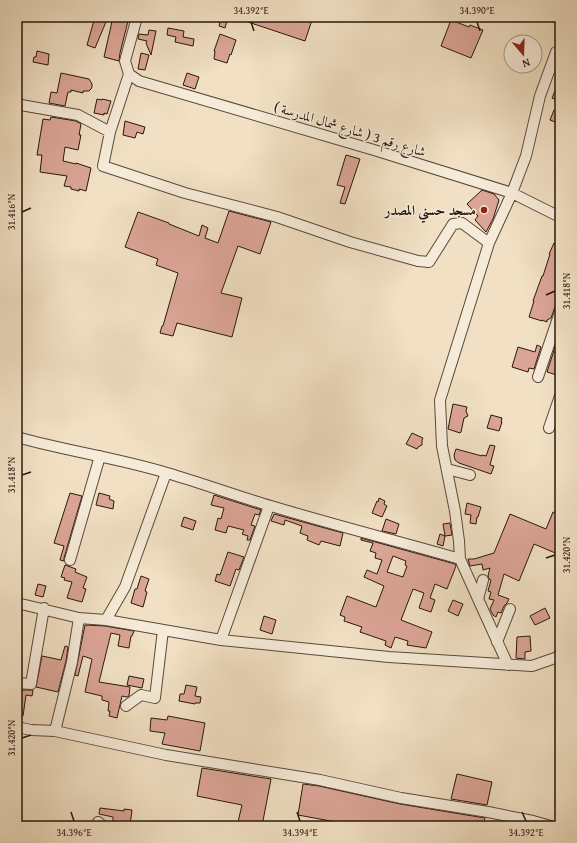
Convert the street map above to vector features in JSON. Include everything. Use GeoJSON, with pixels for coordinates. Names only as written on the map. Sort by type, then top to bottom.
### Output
{"type":"FeatureCollection","features":[{"type":"Feature","properties":{"kind":"street"},"geometry":{"type":"LineString","coordinates":[[137,17],[125,62],[129,74],[110,132],[103,166],[185,193],[277,217],[356,244],[418,261],[429,262],[453,224],[462,223],[489,243]]}},
{"type":"Feature","properties":{"kind":"street"},"geometry":{"type":"LineString","coordinates":[[508,665],[460,559],[455,511],[442,446],[440,400],[489,243],[512,192],[526,156],[540,96],[556,52],[560,53]]}},
{"type":"Feature","properties":{"kind":"street","name":"شارع رقم 3 ( شارع شمال المدرسة )"},"geometry":{"type":"LineString","coordinates":[[129,74],[139,81],[512,192],[560,217]]}},
{"type":"Feature","properties":{"kind":"street"},"geometry":{"type":"LineString","coordinates":[[17,102],[21,105],[78,115],[110,132]]}},
{"type":"Feature","properties":{"kind":"street"},"geometry":{"type":"LineString","coordinates":[[538,377],[560,312]]}},
{"type":"Feature","properties":{"kind":"street"},"geometry":{"type":"LineString","coordinates":[[549,428],[560,396]]}},
{"type":"Feature","properties":{"kind":"street"},"geometry":{"type":"LineString","coordinates":[[17,437],[166,473],[269,506],[460,559]]}},
{"type":"Feature","properties":{"kind":"street"},"geometry":{"type":"LineString","coordinates":[[70,560],[100,456]]}},
{"type":"Feature","properties":{"kind":"street"},"geometry":{"type":"LineString","coordinates":[[447,469],[470,474]]}},
{"type":"Feature","properties":{"kind":"street"},"geometry":{"type":"LineString","coordinates":[[106,620],[126,587],[166,473]]}},
{"type":"Feature","properties":{"kind":"street"},"geometry":{"type":"LineString","coordinates":[[222,640],[269,506]]}},
{"type":"Feature","properties":{"kind":"street"},"geometry":{"type":"LineString","coordinates":[[478,599],[483,580]]}},
{"type":"Feature","properties":{"kind":"street"},"geometry":{"type":"LineString","coordinates":[[17,603],[44,608],[79,618],[106,620],[222,640],[389,657],[532,666],[560,655]]}},
{"type":"Feature","properties":{"kind":"street"},"geometry":{"type":"LineString","coordinates":[[17,683],[31,684],[44,608]]}},
{"type":"Feature","properties":{"kind":"street"},"geometry":{"type":"LineString","coordinates":[[497,642],[510,609]]}},
{"type":"Feature","properties":{"kind":"street"},"geometry":{"type":"LineString","coordinates":[[55,731],[72,662],[79,618]]}},
{"type":"Feature","properties":{"kind":"street"},"geometry":{"type":"LineString","coordinates":[[126,706],[142,695],[155,698],[163,630]]}},
{"type":"Feature","properties":{"kind":"street"},"geometry":{"type":"LineString","coordinates":[[17,727],[31,730],[55,731],[166,755],[320,780],[401,798],[488,812],[551,826]]}},
{"type":"Feature","properties":{"kind":"building"},"geometry":{"type":"Polygon","coordinates":[[[95,17],[108,17],[95,48],[87,45],[95,17]]]}},
{"type":"Feature","properties":{"kind":"building"},"geometry":{"type":"Polygon","coordinates":[[[113,17],[129,17],[119,61],[104,57],[113,17]]]}},
{"type":"Feature","properties":{"kind":"building"},"geometry":{"type":"Polygon","coordinates":[[[208,17],[228,17],[225,28],[219,26],[220,22],[207,19],[208,17]]]}},
{"type":"Feature","properties":{"kind":"building"},"geometry":{"type":"Polygon","coordinates":[[[236,17],[313,17],[305,41],[236,17]]]}},
{"type":"Feature","properties":{"kind":"building"},"geometry":{"type":"Polygon","coordinates":[[[451,20],[469,27],[470,25],[483,30],[471,58],[441,46],[451,20]]]}},
{"type":"Feature","properties":{"kind":"building"},"geometry":{"type":"Polygon","coordinates":[[[168,28],[184,31],[183,37],[194,39],[193,46],[175,42],[176,37],[167,35],[168,28]]]}},
{"type":"Feature","properties":{"kind":"building"},"geometry":{"type":"Polygon","coordinates":[[[149,30],[156,31],[151,55],[146,43],[147,41],[138,39],[139,34],[148,35],[149,30]]]}},
{"type":"Feature","properties":{"kind":"building"},"geometry":{"type":"Polygon","coordinates":[[[220,34],[236,40],[227,63],[214,59],[214,51],[220,34]]]}},
{"type":"Feature","properties":{"kind":"building"},"geometry":{"type":"Polygon","coordinates":[[[37,51],[49,54],[48,65],[33,62],[37,51]]]}},
{"type":"Feature","properties":{"kind":"building"},"geometry":{"type":"Polygon","coordinates":[[[141,53],[149,55],[145,70],[138,69],[141,53]]]}},
{"type":"Feature","properties":{"kind":"building"},"geometry":{"type":"Polygon","coordinates":[[[61,73],[89,79],[92,87],[89,91],[83,91],[83,93],[71,90],[71,92],[68,92],[65,106],[49,103],[51,92],[57,93],[61,73]]]}},
{"type":"Feature","properties":{"kind":"building"},"geometry":{"type":"Polygon","coordinates":[[[187,73],[199,77],[195,89],[183,85],[187,73]]]}},
{"type":"Feature","properties":{"kind":"building"},"geometry":{"type":"Polygon","coordinates":[[[560,79],[560,101],[552,98],[560,79]]]}},
{"type":"Feature","properties":{"kind":"building"},"geometry":{"type":"Polygon","coordinates":[[[97,99],[111,101],[107,114],[104,113],[104,115],[94,113],[97,99]]]}},
{"type":"Feature","properties":{"kind":"building"},"geometry":{"type":"Polygon","coordinates":[[[554,110],[560,113],[558,123],[550,120],[554,110]]]}},
{"type":"Feature","properties":{"kind":"building"},"geometry":{"type":"Polygon","coordinates":[[[51,117],[76,121],[81,124],[79,135],[81,135],[78,150],[65,147],[63,161],[76,163],[91,168],[86,191],[79,189],[79,191],[71,189],[71,187],[64,186],[67,176],[40,172],[42,155],[37,155],[43,119],[50,120],[51,117]]]}},
{"type":"Feature","properties":{"kind":"building"},"geometry":{"type":"Polygon","coordinates":[[[125,121],[145,127],[143,134],[137,132],[135,138],[123,135],[125,121]]]}},
{"type":"Feature","properties":{"kind":"building"},"geometry":{"type":"Polygon","coordinates":[[[346,155],[360,159],[345,204],[340,203],[345,187],[337,185],[346,155]]]}},
{"type":"Feature","properties":{"kind":"building","name":"مسجد حسني المصدر"},"geometry":{"type":"Polygon","coordinates":[[[482,190],[494,194],[499,200],[493,219],[486,232],[475,220],[478,216],[467,204],[482,190]]]}},
{"type":"Feature","properties":{"kind":"building"},"geometry":{"type":"Polygon","coordinates":[[[229,211],[271,222],[260,254],[238,246],[221,293],[242,298],[232,337],[177,323],[173,336],[160,333],[178,273],[156,265],[158,259],[125,247],[138,212],[199,236],[202,225],[208,228],[205,238],[218,243],[229,211]]]}},
{"type":"Feature","properties":{"kind":"building"},"geometry":{"type":"Polygon","coordinates":[[[554,243],[560,246],[560,306],[555,307],[551,318],[547,320],[547,322],[529,317],[533,301],[554,243]]]}},
{"type":"Feature","properties":{"kind":"building"},"geometry":{"type":"Polygon","coordinates":[[[560,332],[560,376],[547,372],[560,332]]]}},
{"type":"Feature","properties":{"kind":"building"},"geometry":{"type":"Polygon","coordinates":[[[537,345],[541,347],[534,369],[529,368],[528,372],[512,367],[518,347],[535,352],[537,345]]]}},
{"type":"Feature","properties":{"kind":"building"},"geometry":{"type":"Polygon","coordinates":[[[453,404],[467,407],[466,411],[468,416],[464,418],[460,433],[448,429],[453,404]]]}},
{"type":"Feature","properties":{"kind":"building"},"geometry":{"type":"Polygon","coordinates":[[[491,415],[502,418],[499,431],[487,428],[491,415]]]}},
{"type":"Feature","properties":{"kind":"building"},"geometry":{"type":"Polygon","coordinates":[[[412,433],[423,438],[422,445],[417,449],[406,444],[412,433]]]}},
{"type":"Feature","properties":{"kind":"building"},"geometry":{"type":"Polygon","coordinates":[[[490,445],[495,446],[490,465],[494,466],[491,474],[459,463],[455,460],[454,455],[456,449],[486,456],[490,445]]]}},
{"type":"Feature","properties":{"kind":"building"},"geometry":{"type":"Polygon","coordinates":[[[70,493],[82,496],[64,561],[60,560],[64,546],[54,543],[70,493]]]}},
{"type":"Feature","properties":{"kind":"building"},"geometry":{"type":"Polygon","coordinates":[[[99,493],[110,496],[109,499],[114,501],[113,509],[96,505],[99,493]]]}},
{"type":"Feature","properties":{"kind":"building"},"geometry":{"type":"Polygon","coordinates":[[[214,495],[261,510],[259,515],[255,514],[251,525],[255,526],[250,540],[247,540],[248,536],[242,534],[244,530],[228,526],[226,533],[215,530],[218,518],[221,519],[224,508],[211,505],[214,495]]]}},
{"type":"Feature","properties":{"kind":"building"},"geometry":{"type":"Polygon","coordinates":[[[379,498],[385,501],[384,504],[387,506],[382,517],[372,513],[379,498]]]}},
{"type":"Feature","properties":{"kind":"building"},"geometry":{"type":"Polygon","coordinates":[[[467,503],[481,507],[476,524],[470,523],[471,515],[465,514],[467,503]]]}},
{"type":"Feature","properties":{"kind":"building"},"geometry":{"type":"Polygon","coordinates":[[[553,512],[560,515],[560,555],[534,544],[519,581],[504,574],[498,595],[509,599],[501,613],[498,612],[496,617],[490,609],[494,600],[489,599],[491,592],[488,591],[491,580],[488,576],[490,568],[483,570],[482,564],[470,566],[468,559],[474,559],[494,553],[510,514],[546,529],[553,512]]]}},
{"type":"Feature","properties":{"kind":"building"},"geometry":{"type":"Polygon","coordinates":[[[274,514],[343,533],[340,546],[321,541],[319,545],[307,540],[308,536],[300,533],[302,526],[285,520],[284,525],[271,521],[274,514]]]}},
{"type":"Feature","properties":{"kind":"building"},"geometry":{"type":"Polygon","coordinates":[[[184,517],[196,521],[193,530],[181,526],[184,517]]]}},
{"type":"Feature","properties":{"kind":"building"},"geometry":{"type":"Polygon","coordinates":[[[386,519],[399,524],[396,534],[382,531],[386,519]]]}},
{"type":"Feature","properties":{"kind":"building"},"geometry":{"type":"Polygon","coordinates":[[[450,523],[452,535],[445,536],[443,524],[450,523]]]}},
{"type":"Feature","properties":{"kind":"building"},"geometry":{"type":"Polygon","coordinates":[[[440,534],[445,536],[443,546],[437,544],[440,534]]]}},
{"type":"Feature","properties":{"kind":"building"},"geometry":{"type":"Polygon","coordinates":[[[361,538],[455,564],[456,566],[447,589],[435,584],[430,598],[435,600],[431,612],[419,608],[424,593],[413,589],[401,620],[432,632],[426,648],[407,645],[408,641],[395,637],[391,648],[385,645],[386,641],[360,632],[362,627],[344,621],[345,617],[340,615],[347,596],[376,607],[384,586],[364,577],[367,570],[377,574],[382,560],[375,558],[376,553],[370,551],[373,543],[361,540],[361,538]],[[393,556],[387,572],[403,577],[407,566],[405,565],[406,561],[393,556]]]}},
{"type":"Feature","properties":{"kind":"building"},"geometry":{"type":"Polygon","coordinates":[[[228,552],[244,557],[239,570],[236,569],[230,586],[215,581],[217,574],[220,575],[228,552]]]}},
{"type":"Feature","properties":{"kind":"building"},"geometry":{"type":"Polygon","coordinates":[[[65,565],[76,569],[75,572],[87,577],[83,588],[86,589],[82,602],[67,598],[72,582],[64,580],[65,578],[61,577],[65,565]]]}},
{"type":"Feature","properties":{"kind":"building"},"geometry":{"type":"Polygon","coordinates":[[[141,576],[149,579],[145,591],[147,592],[143,607],[131,603],[141,576]]]}},
{"type":"Feature","properties":{"kind":"building"},"geometry":{"type":"Polygon","coordinates":[[[38,584],[46,586],[43,597],[35,595],[38,584]]]}},
{"type":"Feature","properties":{"kind":"building"},"geometry":{"type":"Polygon","coordinates":[[[453,600],[463,604],[458,616],[448,611],[453,600]]]}},
{"type":"Feature","properties":{"kind":"building"},"geometry":{"type":"Polygon","coordinates":[[[545,608],[550,618],[535,625],[530,616],[545,608]]]}},
{"type":"Feature","properties":{"kind":"building"},"geometry":{"type":"Polygon","coordinates":[[[264,616],[276,620],[272,634],[260,630],[264,616]]]}},
{"type":"Feature","properties":{"kind":"building"},"geometry":{"type":"Polygon","coordinates":[[[85,625],[105,626],[134,631],[131,636],[129,648],[118,646],[120,635],[111,633],[99,682],[130,687],[129,696],[122,696],[117,718],[109,716],[109,702],[102,700],[102,696],[85,692],[92,659],[83,656],[78,676],[75,675],[85,625]]]}},
{"type":"Feature","properties":{"kind":"building"},"geometry":{"type":"Polygon","coordinates":[[[530,636],[531,651],[525,652],[525,659],[516,658],[517,637],[530,636]]]}},
{"type":"Feature","properties":{"kind":"building"},"geometry":{"type":"Polygon","coordinates":[[[65,646],[68,647],[66,661],[58,692],[36,687],[42,656],[61,660],[65,646]]]}},
{"type":"Feature","properties":{"kind":"building"},"geometry":{"type":"Polygon","coordinates":[[[129,676],[144,679],[142,688],[127,685],[129,676]]]}},
{"type":"Feature","properties":{"kind":"building"},"geometry":{"type":"Polygon","coordinates":[[[186,685],[197,687],[195,696],[201,697],[200,703],[195,704],[179,701],[180,694],[184,694],[186,685]]]}},
{"type":"Feature","properties":{"kind":"building"},"geometry":{"type":"Polygon","coordinates":[[[17,690],[33,690],[32,696],[26,695],[23,716],[17,716],[17,690]]]}},
{"type":"Feature","properties":{"kind":"building"},"geometry":{"type":"Polygon","coordinates":[[[168,716],[205,723],[200,751],[162,744],[165,733],[150,731],[151,718],[167,720],[168,716]]]}},
{"type":"Feature","properties":{"kind":"building"},"geometry":{"type":"Polygon","coordinates":[[[202,768],[271,779],[262,826],[237,826],[242,805],[197,796],[202,768]]]}},
{"type":"Feature","properties":{"kind":"building"},"geometry":{"type":"Polygon","coordinates":[[[457,774],[492,782],[487,805],[451,799],[457,774]]]}},
{"type":"Feature","properties":{"kind":"building"},"geometry":{"type":"Polygon","coordinates":[[[303,784],[319,786],[400,804],[485,818],[483,826],[335,826],[336,822],[298,815],[303,784]]]}},
{"type":"Feature","properties":{"kind":"building"},"geometry":{"type":"Polygon","coordinates":[[[100,808],[124,811],[124,809],[132,810],[130,826],[113,823],[113,817],[99,814],[100,808]]]}},
{"type":"Feature","properties":{"kind":"place","name":"مسجد حسني المصدر"},"geometry":{"type":"Point","coordinates":[484,210]}}]}
